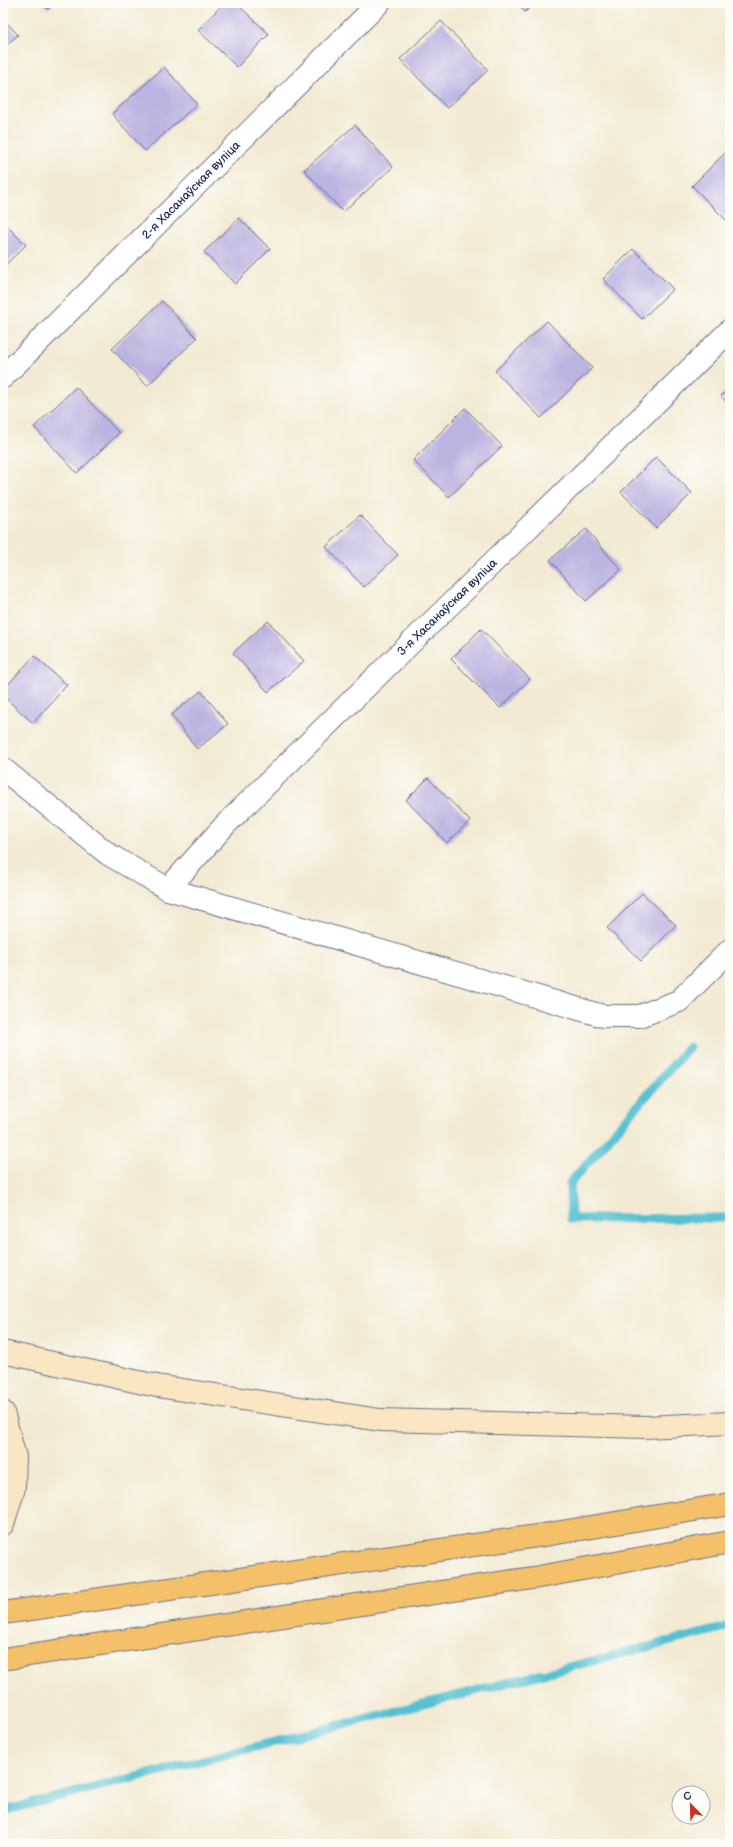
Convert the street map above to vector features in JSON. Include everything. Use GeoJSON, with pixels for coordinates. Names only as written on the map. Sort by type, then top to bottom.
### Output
{"type":"FeatureCollection","features":[{"type":"Feature","properties":{"kind":"highway"},"geometry":{"type":"LineString","coordinates":[[3,1613],[544,1535],[730,1504]]}},
{"type":"Feature","properties":{"kind":"highway"},"geometry":{"type":"LineString","coordinates":[[3,1659],[539,1577],[730,1542]]}},
{"type":"Feature","properties":{"kind":"street","name":"2-я Хасанаўская вуліца"},"geometry":{"type":"LineString","coordinates":[[3,377],[379,3]]}},
{"type":"Feature","properties":{"kind":"street","name":"3-я Хасанаўская вуліца"},"geometry":{"type":"LineString","coordinates":[[168,888],[225,825],[730,330]]}},
{"type":"Feature","properties":{"kind":"street"},"geometry":{"type":"LineString","coordinates":[[3,769],[108,854],[168,888],[603,1016],[640,1016],[679,1001],[730,950]]}},
{"type":"Feature","properties":{"kind":"street"},"geometry":{"type":"LineString","coordinates":[[3,1352],[156,1386],[380,1420],[645,1427],[730,1423]]}},
{"type":"Feature","properties":{"kind":"street"},"geometry":{"type":"LineString","coordinates":[[3,1412],[15,1458],[14,1488],[3,1524]]}},
{"type":"Feature","properties":{"kind":"building"},"geometry":{"type":"Polygon","coordinates":[[[42,3],[55,3],[48,9],[42,3]]]}},
{"type":"Feature","properties":{"kind":"building"},"geometry":{"type":"Polygon","coordinates":[[[224,3],[236,3],[269,34],[237,67],[198,30],[224,3]]]}},
{"type":"Feature","properties":{"kind":"building"},"geometry":{"type":"Polygon","coordinates":[[[517,3],[535,3],[525,12],[517,3]]]}},
{"type":"Feature","properties":{"kind":"building"},"geometry":{"type":"Polygon","coordinates":[[[3,19],[18,35],[3,48],[3,19]]]}},
{"type":"Feature","properties":{"kind":"building"},"geometry":{"type":"Polygon","coordinates":[[[441,21],[488,70],[447,108],[400,59],[441,21]]]}},
{"type":"Feature","properties":{"kind":"building"},"geometry":{"type":"Polygon","coordinates":[[[164,67],[197,104],[145,151],[112,114],[164,67]]]}},
{"type":"Feature","properties":{"kind":"building"},"geometry":{"type":"Polygon","coordinates":[[[355,125],[393,167],[343,212],[304,170],[355,125]]]}},
{"type":"Feature","properties":{"kind":"building"},"geometry":{"type":"Polygon","coordinates":[[[729,149],[730,150],[730,224],[692,186],[729,149]]]}},
{"type":"Feature","properties":{"kind":"building"},"geometry":{"type":"Polygon","coordinates":[[[239,218],[270,249],[235,284],[204,252],[239,218]]]}},
{"type":"Feature","properties":{"kind":"building"},"geometry":{"type":"Polygon","coordinates":[[[3,222],[26,245],[3,267],[3,222]]]}},
{"type":"Feature","properties":{"kind":"building"},"geometry":{"type":"Polygon","coordinates":[[[633,249],[673,289],[642,319],[603,279],[633,249]]]}},
{"type":"Feature","properties":{"kind":"building"},"geometry":{"type":"Polygon","coordinates":[[[162,301],[197,338],[147,386],[112,349],[162,301]]]}},
{"type":"Feature","properties":{"kind":"building"},"geometry":{"type":"Polygon","coordinates":[[[547,321],[592,368],[541,418],[495,371],[547,321]]]}},
{"type":"Feature","properties":{"kind":"building"},"geometry":{"type":"Polygon","coordinates":[[[76,387],[119,433],[77,473],[34,427],[76,387]]]}},
{"type":"Feature","properties":{"kind":"building"},"geometry":{"type":"Polygon","coordinates":[[[730,387],[730,406],[721,396],[730,387]]]}},
{"type":"Feature","properties":{"kind":"building"},"geometry":{"type":"Polygon","coordinates":[[[465,408],[502,446],[449,497],[413,460],[465,408]]]}},
{"type":"Feature","properties":{"kind":"building"},"geometry":{"type":"Polygon","coordinates":[[[656,457],[692,493],[656,528],[621,492],[656,457]]]}},
{"type":"Feature","properties":{"kind":"building"},"geometry":{"type":"Polygon","coordinates":[[[360,515],[398,555],[364,587],[326,547],[360,515]]]}},
{"type":"Feature","properties":{"kind":"building"},"geometry":{"type":"Polygon","coordinates":[[[586,529],[621,570],[586,601],[550,560],[586,529]]]}},
{"type":"Feature","properties":{"kind":"building"},"geometry":{"type":"Polygon","coordinates":[[[268,621],[304,661],[268,692],[233,653],[268,621]]]}},
{"type":"Feature","properties":{"kind":"building"},"geometry":{"type":"Polygon","coordinates":[[[481,629],[530,679],[500,708],[451,659],[481,629]]]}},
{"type":"Feature","properties":{"kind":"building"},"geometry":{"type":"Polygon","coordinates":[[[34,656],[67,685],[33,723],[3,696],[3,690],[34,656]]]}},
{"type":"Feature","properties":{"kind":"building"},"geometry":{"type":"Polygon","coordinates":[[[201,691],[228,724],[197,749],[171,715],[201,691]]]}},
{"type":"Feature","properties":{"kind":"building"},"geometry":{"type":"Polygon","coordinates":[[[428,778],[470,821],[447,843],[406,800],[428,778]]]}},
{"type":"Feature","properties":{"kind":"building"},"geometry":{"type":"Polygon","coordinates":[[[642,893],[676,925],[641,961],[607,928],[642,893]]]}},
{"type":"Feature","properties":{"kind":"waterway"},"geometry":{"type":"LineString","coordinates":[[689,1047],[570,1183],[571,1219],[730,1218]]}},
{"type":"Feature","properties":{"kind":"waterway"},"geometry":{"type":"LineString","coordinates":[[3,1811],[730,1626]]}}]}
